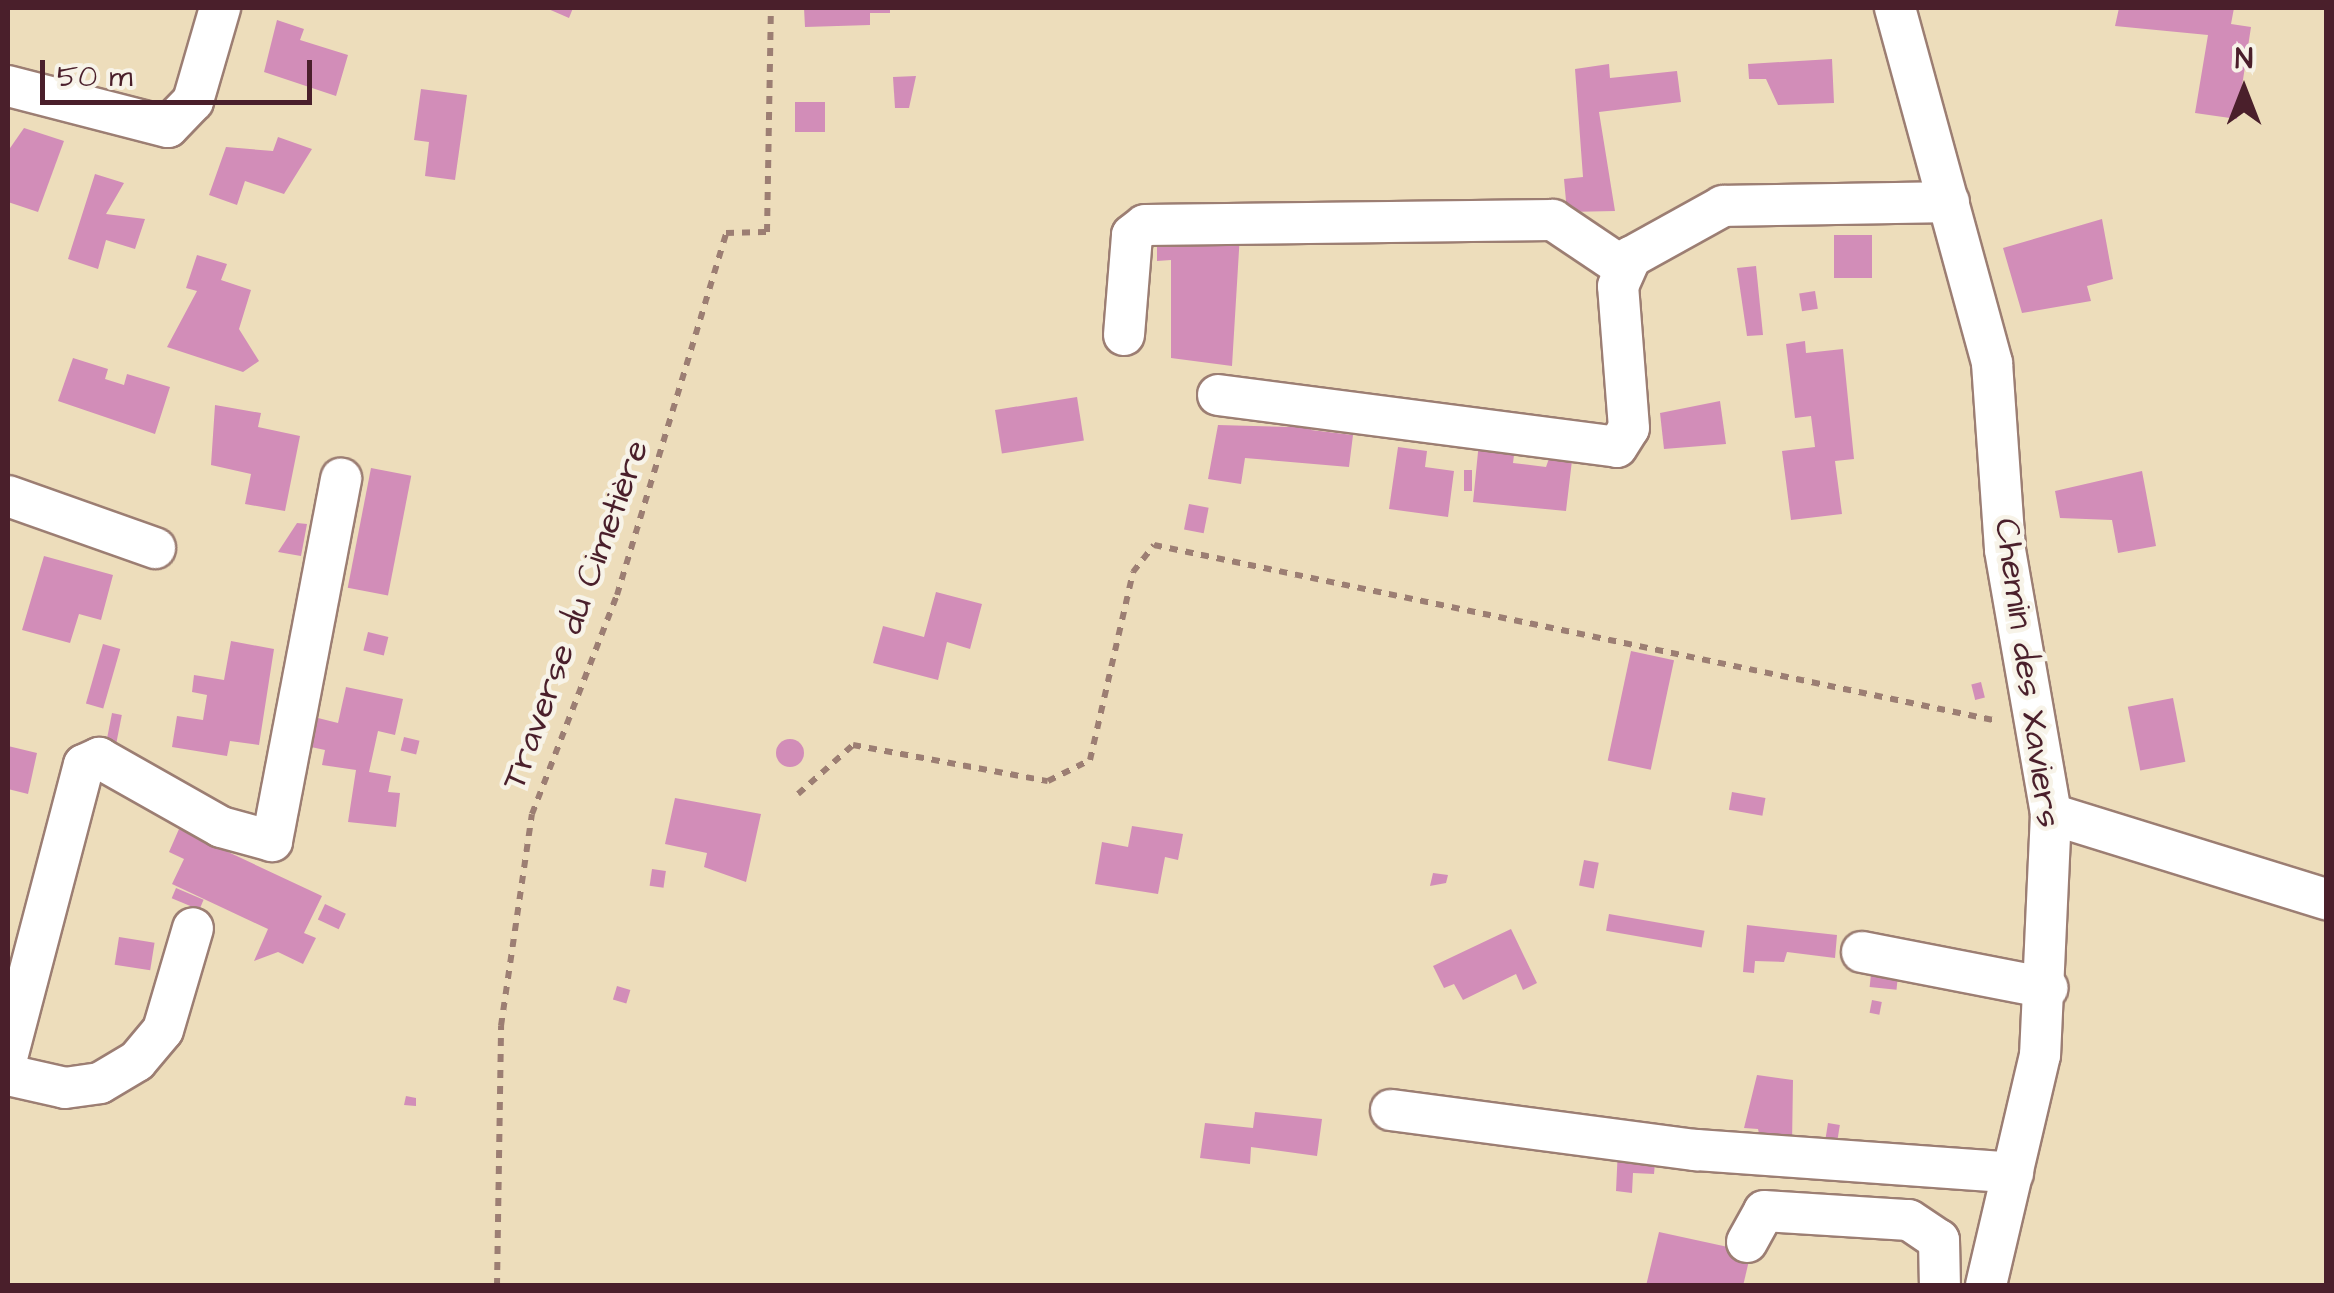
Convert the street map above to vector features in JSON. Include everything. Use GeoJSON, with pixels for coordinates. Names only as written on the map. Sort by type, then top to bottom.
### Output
{"type":"FeatureCollection","features":[{"type":"Feature","properties":{"kind":"street"},"geometry":{"type":"LineString","coordinates":[[8,86],[168,127],[193,101],[220,8]]}},
{"type":"Feature","properties":{"kind":"street","name":"Chemin des Xaviers"},"geometry":{"type":"LineString","coordinates":[[1895,8],[1992,362],[2005,550],[2052,814],[2048,988],[2014,1173],[1986,1286]]}},
{"type":"Feature","properties":{"kind":"street"},"geometry":{"type":"LineString","coordinates":[[1623,267],[1724,206],[1949,202]]}},
{"type":"Feature","properties":{"kind":"street"},"geometry":{"type":"LineString","coordinates":[[1124,335],[1132,235],[1145,225],[1553,220],[1623,267]]}},
{"type":"Feature","properties":{"kind":"street"},"geometry":{"type":"LineString","coordinates":[[1218,395],[1617,447],[1628,428],[1623,267]]}},
{"type":"Feature","properties":{"kind":"street"},"geometry":{"type":"LineString","coordinates":[[8,1054],[84,766],[100,758],[221,826],[272,841],[342,478]]}},
{"type":"Feature","properties":{"kind":"street"},"geometry":{"type":"LineString","coordinates":[[8,496],[155,548]]}},
{"type":"Feature","properties":{"kind":"street"},"geometry":{"type":"LineString","coordinates":[[2052,814],[2326,899]]}},
{"type":"Feature","properties":{"kind":"street"},"geometry":{"type":"LineString","coordinates":[[8,1075],[66,1088],[100,1083],[163,1030],[193,928]]}},
{"type":"Feature","properties":{"kind":"street"},"geometry":{"type":"LineString","coordinates":[[1862,952],[2048,988]]}},
{"type":"Feature","properties":{"kind":"street"},"geometry":{"type":"LineString","coordinates":[[1391,1110],[1696,1150],[2014,1173]]}},
{"type":"Feature","properties":{"kind":"street"},"geometry":{"type":"LineString","coordinates":[[1747,1242],[1764,1211],[1909,1220],[1939,1240],[1940,1286]]}},
{"type":"Feature","properties":{"kind":"path","name":"Traverse du Cimetière"},"geometry":{"type":"LineString","coordinates":[[497,1286],[501,1026],[532,814],[617,596],[726,233],[767,232],[771,8]]}},
{"type":"Feature","properties":{"kind":"path"},"geometry":{"type":"LineString","coordinates":[[798,794],[853,746],[1048,781],[1090,760],[1133,572],[1154,545],[2039,730]]}},
{"type":"Feature","properties":{"kind":"building"},"geometry":{"type":"Polygon","coordinates":[[[546,8],[573,8],[569,18],[546,8]]]}},
{"type":"Feature","properties":{"kind":"building"},"geometry":{"type":"Polygon","coordinates":[[[804,8],[890,8],[890,13],[870,13],[870,25],[805,27],[804,8]]]}},
{"type":"Feature","properties":{"kind":"building"},"geometry":{"type":"Polygon","coordinates":[[[2119,8],[2234,8],[2231,24],[2251,27],[2237,119],[2195,113],[2208,35],[2115,26],[2119,8]]]}},
{"type":"Feature","properties":{"kind":"building"},"geometry":{"type":"Polygon","coordinates":[[[277,20],[304,29],[300,40],[348,55],[336,96],[264,72],[277,20]]]}},
{"type":"Feature","properties":{"kind":"building"},"geometry":{"type":"Polygon","coordinates":[[[1832,59],[1834,103],[1778,105],[1766,79],[1749,79],[1748,64],[1832,59]]]}},
{"type":"Feature","properties":{"kind":"building"},"geometry":{"type":"Polygon","coordinates":[[[1609,64],[1610,78],[1677,71],[1681,102],[1599,112],[1615,211],[1567,212],[1564,179],[1583,177],[1575,69],[1609,64]]]}},
{"type":"Feature","properties":{"kind":"building"},"geometry":{"type":"Polygon","coordinates":[[[916,76],[909,108],[895,108],[893,77],[916,76]]]}},
{"type":"Feature","properties":{"kind":"building"},"geometry":{"type":"Polygon","coordinates":[[[421,89],[467,95],[455,180],[425,176],[429,142],[414,140],[421,89]]]}},
{"type":"Feature","properties":{"kind":"building"},"geometry":{"type":"Polygon","coordinates":[[[795,102],[825,102],[825,132],[795,132],[795,102]]]}},
{"type":"Feature","properties":{"kind":"building"},"geometry":{"type":"Polygon","coordinates":[[[24,128],[64,141],[38,212],[8,202],[8,151],[24,128]]]}},
{"type":"Feature","properties":{"kind":"building"},"geometry":{"type":"Polygon","coordinates":[[[278,137],[312,149],[284,194],[245,181],[237,205],[209,195],[226,147],[273,151],[278,137]]]}},
{"type":"Feature","properties":{"kind":"building"},"geometry":{"type":"Polygon","coordinates":[[[95,174],[124,183],[106,214],[145,219],[135,249],[106,240],[98,269],[68,259],[95,174]]]}},
{"type":"Feature","properties":{"kind":"building"},"geometry":{"type":"Polygon","coordinates":[[[2102,219],[2113,279],[2087,286],[2091,301],[2022,313],[2003,248],[2102,219]]]}},
{"type":"Feature","properties":{"kind":"building"},"geometry":{"type":"Polygon","coordinates":[[[1240,234],[1232,366],[1171,358],[1171,260],[1157,261],[1157,237],[1240,234]]]}},
{"type":"Feature","properties":{"kind":"building"},"geometry":{"type":"Polygon","coordinates":[[[1834,235],[1872,235],[1872,278],[1834,278],[1834,235]]]}},
{"type":"Feature","properties":{"kind":"building"},"geometry":{"type":"Polygon","coordinates":[[[197,255],[227,264],[221,280],[251,290],[239,329],[259,361],[243,372],[167,347],[197,291],[186,288],[197,255]]]}},
{"type":"Feature","properties":{"kind":"building"},"geometry":{"type":"Polygon","coordinates":[[[1756,266],[1763,335],[1747,336],[1737,268],[1756,266]]]}},
{"type":"Feature","properties":{"kind":"building"},"geometry":{"type":"Polygon","coordinates":[[[1815,291],[1818,309],[1802,311],[1799,294],[1815,291]]]}},
{"type":"Feature","properties":{"kind":"building"},"geometry":{"type":"Polygon","coordinates":[[[1805,341],[1806,353],[1843,349],[1854,459],[1835,461],[1842,514],[1791,520],[1782,451],[1815,447],[1811,416],[1795,418],[1786,344],[1805,341]]]}},
{"type":"Feature","properties":{"kind":"building"},"geometry":{"type":"Polygon","coordinates":[[[73,358],[108,369],[105,379],[124,385],[127,374],[170,387],[155,434],[58,401],[73,358]]]}},
{"type":"Feature","properties":{"kind":"building"},"geometry":{"type":"Polygon","coordinates":[[[1077,397],[1084,440],[1002,453],[995,410],[1077,397]]]}},
{"type":"Feature","properties":{"kind":"building"},"geometry":{"type":"Polygon","coordinates":[[[1720,401],[1726,444],[1664,449],[1660,413],[1720,401]]]}},
{"type":"Feature","properties":{"kind":"building"},"geometry":{"type":"Polygon","coordinates":[[[215,405],[261,413],[258,427],[300,436],[285,511],[245,504],[251,474],[211,465],[215,405]]]}},
{"type":"Feature","properties":{"kind":"building"},"geometry":{"type":"Polygon","coordinates":[[[1290,415],[1313,417],[1311,430],[1353,435],[1349,467],[1245,458],[1241,484],[1208,479],[1218,425],[1290,427],[1290,415]]]}},
{"type":"Feature","properties":{"kind":"building"},"geometry":{"type":"Polygon","coordinates":[[[1479,442],[1515,447],[1513,463],[1546,467],[1552,450],[1573,452],[1566,511],[1473,502],[1479,442]]]}},
{"type":"Feature","properties":{"kind":"building"},"geometry":{"type":"Polygon","coordinates":[[[1398,447],[1427,451],[1425,467],[1454,471],[1448,517],[1389,509],[1398,447]]]}},
{"type":"Feature","properties":{"kind":"building"},"geometry":{"type":"Polygon","coordinates":[[[371,468],[411,476],[388,596],[348,588],[371,468]]]}},
{"type":"Feature","properties":{"kind":"building"},"geometry":{"type":"Polygon","coordinates":[[[1464,470],[1472,470],[1472,491],[1464,491],[1464,470]]]}},
{"type":"Feature","properties":{"kind":"building"},"geometry":{"type":"Polygon","coordinates":[[[2142,471],[2156,546],[2118,553],[2112,520],[2060,518],[2055,491],[2142,471]]]}},
{"type":"Feature","properties":{"kind":"building"},"geometry":{"type":"Polygon","coordinates":[[[1189,504],[1209,508],[1204,533],[1184,530],[1189,504]]]}},
{"type":"Feature","properties":{"kind":"building"},"geometry":{"type":"Polygon","coordinates":[[[297,523],[307,524],[301,556],[278,552],[297,523]]]}},
{"type":"Feature","properties":{"kind":"building"},"geometry":{"type":"Polygon","coordinates":[[[44,556],[113,575],[101,620],[79,614],[70,643],[22,630],[44,556]]]}},
{"type":"Feature","properties":{"kind":"building"},"geometry":{"type":"Polygon","coordinates":[[[936,592],[982,604],[970,649],[947,642],[938,680],[873,663],[883,626],[924,637],[936,592]]]}},
{"type":"Feature","properties":{"kind":"building"},"geometry":{"type":"Polygon","coordinates":[[[368,632],[388,637],[384,656],[363,650],[368,632]]]}},
{"type":"Feature","properties":{"kind":"building"},"geometry":{"type":"Polygon","coordinates":[[[231,641],[274,649],[259,745],[230,741],[227,756],[172,747],[177,716],[203,720],[207,695],[192,692],[194,675],[224,680],[231,641]]]}},
{"type":"Feature","properties":{"kind":"building"},"geometry":{"type":"Polygon","coordinates":[[[103,644],[120,649],[103,709],[86,704],[103,644]]]}},
{"type":"Feature","properties":{"kind":"building"},"geometry":{"type":"Polygon","coordinates":[[[1631,651],[1674,660],[1651,770],[1608,761],[1631,651]]]}},
{"type":"Feature","properties":{"kind":"building"},"geometry":{"type":"Polygon","coordinates":[[[1981,682],[1985,698],[1975,700],[1971,684],[1981,682]]]}},
{"type":"Feature","properties":{"kind":"building"},"geometry":{"type":"Polygon","coordinates":[[[346,687],[403,699],[395,735],[378,731],[369,772],[391,776],[388,792],[400,793],[396,827],[348,822],[356,770],[322,765],[325,750],[311,747],[318,718],[338,723],[346,687]]]}},
{"type":"Feature","properties":{"kind":"building"},"geometry":{"type":"Polygon","coordinates":[[[2173,698],[2185,762],[2140,771],[2128,707],[2173,698]]]}},
{"type":"Feature","properties":{"kind":"building"},"geometry":{"type":"Polygon","coordinates":[[[112,713],[122,715],[115,750],[105,748],[112,713]]]}},
{"type":"Feature","properties":{"kind":"building"},"geometry":{"type":"Polygon","coordinates":[[[404,737],[420,741],[416,754],[401,751],[404,737]]]}},
{"type":"Feature","properties":{"kind":"building"},"geometry":{"type":"Polygon","coordinates":[[[790,739],[800,743],[804,753],[800,763],[790,767],[780,763],[776,753],[780,743],[790,739]]]}},
{"type":"Feature","properties":{"kind":"building"},"geometry":{"type":"Polygon","coordinates":[[[8,746],[37,753],[28,794],[8,789],[8,746]]]}},
{"type":"Feature","properties":{"kind":"building"},"geometry":{"type":"Polygon","coordinates":[[[1732,792],[1765,798],[1762,816],[1729,810],[1732,792]]]}},
{"type":"Feature","properties":{"kind":"building"},"geometry":{"type":"Polygon","coordinates":[[[675,798],[761,814],[746,882],[704,867],[707,853],[665,844],[675,798]]]}},
{"type":"Feature","properties":{"kind":"building"},"geometry":{"type":"Polygon","coordinates":[[[1132,826],[1183,834],[1178,860],[1165,857],[1158,894],[1095,884],[1102,842],[1128,847],[1132,826]]]}},
{"type":"Feature","properties":{"kind":"building"},"geometry":{"type":"Polygon","coordinates":[[[179,829],[322,896],[304,933],[316,938],[303,964],[278,952],[254,961],[268,929],[172,884],[184,859],[169,852],[179,829]]]}},
{"type":"Feature","properties":{"kind":"building"},"geometry":{"type":"Polygon","coordinates":[[[1584,860],[1599,863],[1594,888],[1579,886],[1584,860]]]}},
{"type":"Feature","properties":{"kind":"building"},"geometry":{"type":"Polygon","coordinates":[[[652,869],[666,871],[663,888],[650,886],[652,869]]]}},
{"type":"Feature","properties":{"kind":"building"},"geometry":{"type":"Polygon","coordinates":[[[1433,873],[1448,875],[1446,883],[1430,886],[1433,873]]]}},
{"type":"Feature","properties":{"kind":"building"},"geometry":{"type":"Polygon","coordinates":[[[176,888],[204,900],[199,910],[172,898],[176,888]]]}},
{"type":"Feature","properties":{"kind":"building"},"geometry":{"type":"Polygon","coordinates":[[[325,904],[346,914],[339,929],[318,919],[325,904]]]}},
{"type":"Feature","properties":{"kind":"building"},"geometry":{"type":"Polygon","coordinates":[[[1609,914],[1705,931],[1702,948],[1606,931],[1609,914]]]}},
{"type":"Feature","properties":{"kind":"building"},"geometry":{"type":"Polygon","coordinates":[[[1747,925],[1837,935],[1835,958],[1787,952],[1784,962],[1755,961],[1754,973],[1743,972],[1747,925]]]}},
{"type":"Feature","properties":{"kind":"building"},"geometry":{"type":"Polygon","coordinates":[[[1511,929],[1537,983],[1523,990],[1516,974],[1463,1000],[1454,984],[1444,988],[1433,966],[1511,929]]]}},
{"type":"Feature","properties":{"kind":"building"},"geometry":{"type":"Polygon","coordinates":[[[119,937],[155,943],[150,970],[115,965],[119,937]]]}},
{"type":"Feature","properties":{"kind":"building"},"geometry":{"type":"Polygon","coordinates":[[[1871,974],[1898,977],[1896,990],[1870,987],[1871,974]]]}},
{"type":"Feature","properties":{"kind":"building"},"geometry":{"type":"Polygon","coordinates":[[[617,986],[630,990],[626,1003],[613,999],[617,986]]]}},
{"type":"Feature","properties":{"kind":"building"},"geometry":{"type":"Polygon","coordinates":[[[1872,1000],[1882,1002],[1879,1015],[1870,1013],[1872,1000]]]}},
{"type":"Feature","properties":{"kind":"building"},"geometry":{"type":"Polygon","coordinates":[[[1757,1075],[1793,1080],[1792,1145],[1761,1142],[1758,1129],[1744,1128],[1757,1075]]]}},
{"type":"Feature","properties":{"kind":"building"},"geometry":{"type":"Polygon","coordinates":[[[406,1096],[416,1098],[416,1106],[404,1105],[406,1096]]]}},
{"type":"Feature","properties":{"kind":"building"},"geometry":{"type":"Polygon","coordinates":[[[1255,1112],[1322,1119],[1317,1156],[1251,1147],[1250,1164],[1200,1158],[1205,1123],[1253,1128],[1255,1112]]]}},
{"type":"Feature","properties":{"kind":"building"},"geometry":{"type":"Polygon","coordinates":[[[1828,1123],[1840,1125],[1837,1143],[1825,1141],[1828,1123]]]}},
{"type":"Feature","properties":{"kind":"building"},"geometry":{"type":"Polygon","coordinates":[[[1618,1148],[1656,1152],[1654,1174],[1633,1173],[1632,1193],[1616,1191],[1618,1148]]]}},
{"type":"Feature","properties":{"kind":"building"},"geometry":{"type":"Polygon","coordinates":[[[1659,1232],[1751,1252],[1743,1286],[1646,1286],[1659,1232]]]}}]}
